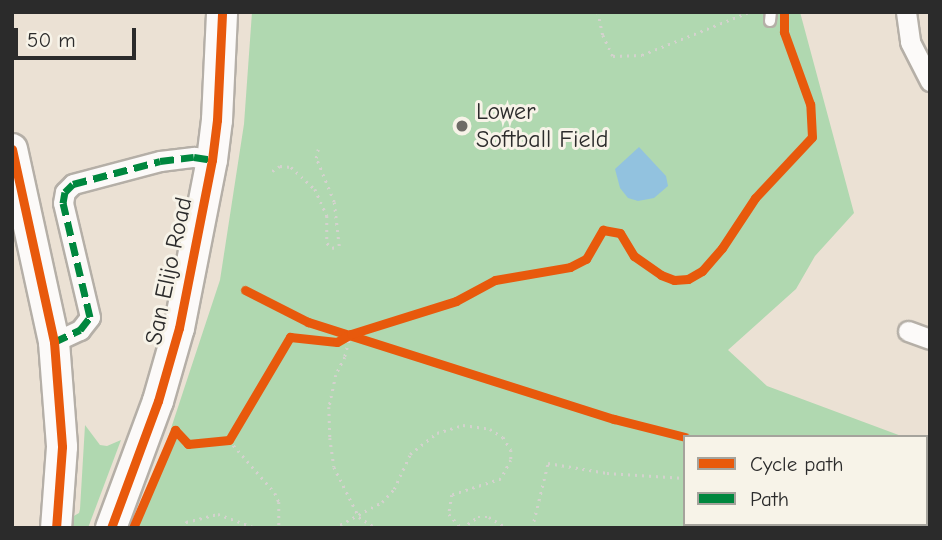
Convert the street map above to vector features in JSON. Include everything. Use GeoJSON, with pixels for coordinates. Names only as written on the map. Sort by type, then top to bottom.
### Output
{"type":"FeatureCollection","features":[{"type":"Feature","properties":{"kind":"main road","name":"San Elijo Road"},"geometry":{"type":"LineString","coordinates":[[111,528],[158,401],[179,328],[212,160],[222,12]]}},
{"type":"Feature","properties":{"kind":"main road"},"geometry":{"type":"LineString","coordinates":[[12,149],[54,342],[62,447],[56,528]]}},
{"type":"Feature","properties":{"kind":"street"},"geometry":{"type":"LineString","coordinates":[[906,12],[910,42],[930,81]]}},
{"type":"Feature","properties":{"kind":"street"},"geometry":{"type":"LineString","coordinates":[[54,342],[80,330],[90,317],[63,203],[65,192],[73,184],[160,161],[194,158],[212,160]]}},
{"type":"Feature","properties":{"kind":"street"},"geometry":{"type":"LineString","coordinates":[[908,331],[930,339]]}},
{"type":"Feature","properties":{"kind":"path"},"geometry":{"type":"LineString","coordinates":[[598,12],[603,35],[613,56],[642,55],[749,12]]}},
{"type":"Feature","properties":{"kind":"path"},"geometry":{"type":"LineString","coordinates":[[272,171],[280,166],[291,167],[315,189],[327,216],[327,243],[332,248],[338,246],[334,202],[316,158],[318,149]]}},
{"type":"Feature","properties":{"kind":"path"},"geometry":{"type":"LineString","coordinates":[[337,330],[363,334]]}},
{"type":"Feature","properties":{"kind":"path"},"geometry":{"type":"LineString","coordinates":[[337,342],[351,334]]}},
{"type":"Feature","properties":{"kind":"path"},"geometry":{"type":"LineString","coordinates":[[351,334],[333,385],[329,407],[330,438],[334,467],[359,517],[376,528]]}},
{"type":"Feature","properties":{"kind":"path"},"geometry":{"type":"LineString","coordinates":[[334,528],[359,517],[382,502],[394,489],[410,454],[437,433],[463,425],[490,429],[503,437],[512,450],[512,460],[502,479],[452,495],[449,514],[461,528],[478,517],[489,517],[507,528]]}},
{"type":"Feature","properties":{"kind":"path"},"geometry":{"type":"LineString","coordinates":[[215,441],[229,440],[236,431]]}},
{"type":"Feature","properties":{"kind":"path"},"geometry":{"type":"LineString","coordinates":[[229,440],[275,493],[279,502],[279,528]]}},
{"type":"Feature","properties":{"kind":"path"},"geometry":{"type":"LineString","coordinates":[[532,528],[548,463],[607,473],[683,478]]}},
{"type":"Feature","properties":{"kind":"path"},"geometry":{"type":"LineString","coordinates":[[181,528],[187,522],[218,514],[256,528]]}},
{"type":"Feature","properties":{"kind":"green space"},"geometry":{"type":"Polygon","coordinates":[[[252,12],[800,12],[854,213],[815,256],[796,289],[728,350],[767,386],[899,435],[683,435],[683,526],[928,526],[928,446],[930,528],[134,528],[145,507],[220,280],[244,124],[252,12]]]}},
{"type":"Feature","properties":{"kind":"green space"},"geometry":{"type":"Polygon","coordinates":[[[85,425],[100,445],[107,446],[121,440],[88,528],[69,528],[72,517],[79,513],[80,509],[85,425]]]}},
{"type":"Feature","properties":{"kind":"water"},"geometry":{"type":"Polygon","coordinates":[[[639,147],[666,176],[668,186],[654,198],[638,201],[628,198],[620,188],[615,169],[639,147]]]}},
{"type":"Feature","properties":{"kind":"marked path"},"geometry":{"type":"LineString","coordinates":[[54,342],[80,330],[90,317],[63,203],[65,192],[73,184],[160,161],[194,157],[212,160]]}},
{"type":"Feature","properties":{"kind":"cycle path"},"geometry":{"type":"LineString","coordinates":[[111,528],[158,401],[179,328],[212,160],[217,120],[222,12]]}},
{"type":"Feature","properties":{"kind":"cycle path"},"geometry":{"type":"LineString","coordinates":[[175,430],[188,444],[229,440],[290,337],[337,342],[351,334],[456,301],[495,280],[570,267],[586,259],[603,230],[620,233],[634,256],[661,275],[674,280],[688,279],[702,271],[722,248],[755,198],[812,137],[810,104],[784,32],[784,12]]}},
{"type":"Feature","properties":{"kind":"cycle path"},"geometry":{"type":"LineString","coordinates":[[12,149],[54,342],[62,447],[56,528]]}},
{"type":"Feature","properties":{"kind":"cycle path"},"geometry":{"type":"LineString","coordinates":[[245,290],[308,322],[614,419],[683,436]]}},
{"type":"Feature","properties":{"kind":"cycle path"},"geometry":{"type":"LineString","coordinates":[[133,528],[175,430]]}},
{"type":"Feature","properties":{"kind":"place","name":"Lower Softball Field"},"geometry":{"type":"Point","coordinates":[462,126]}}]}
